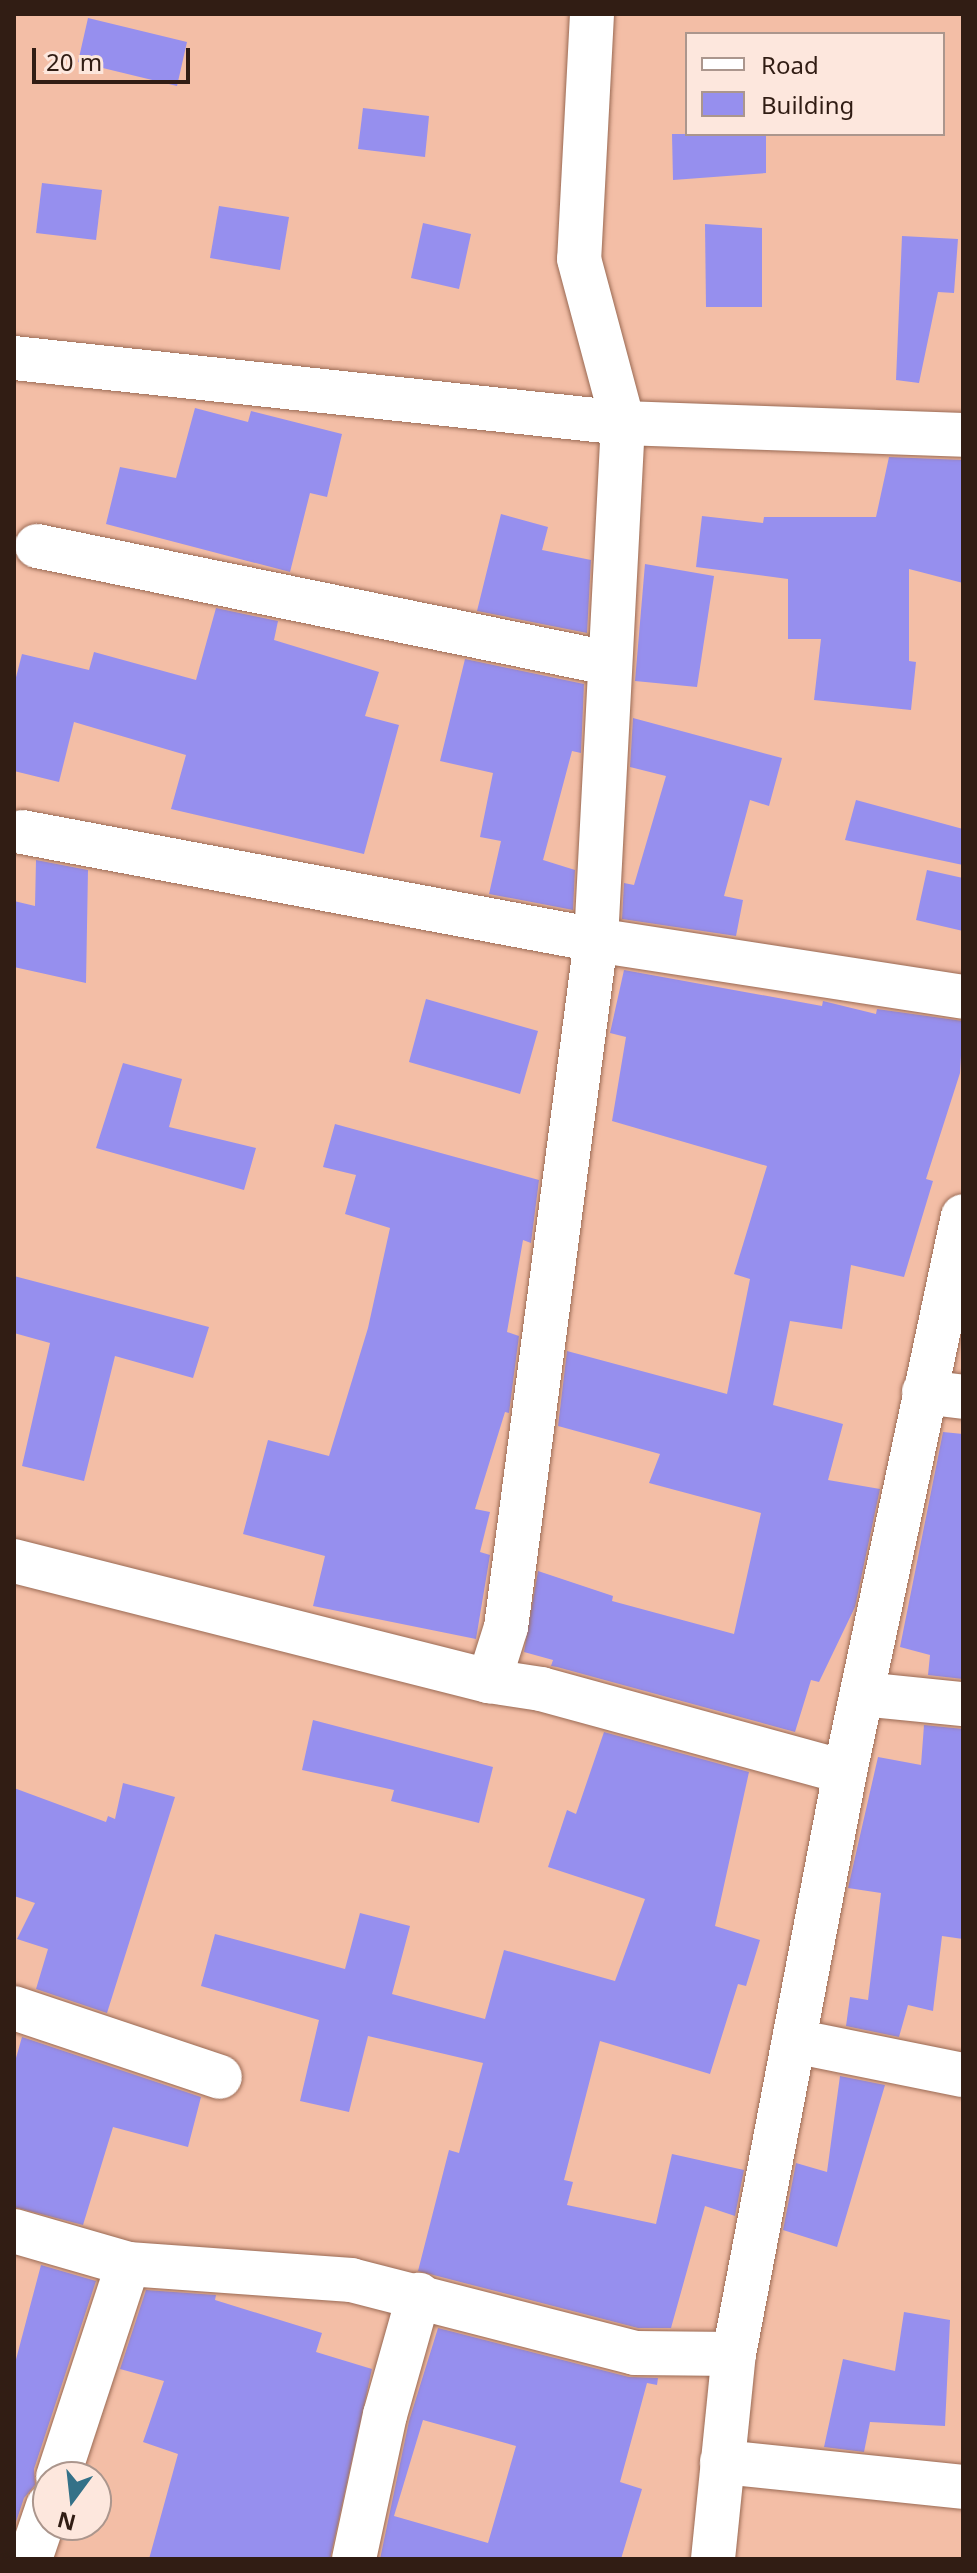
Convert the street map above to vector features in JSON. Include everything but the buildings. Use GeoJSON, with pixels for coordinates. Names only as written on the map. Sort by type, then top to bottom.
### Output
{"type":"FeatureCollection","features":[{"type":"Feature","properties":{"kind":"street"},"geometry":{"type":"LineString","coordinates":[[489,1681],[506,1627],[596,940],[608,663],[623,423],[579,259],[592,14]]}},
{"type":"Feature","properties":{"kind":"street"},"geometry":{"type":"LineString","coordinates":[[14,358],[623,423],[963,435]]}},
{"type":"Feature","properties":{"kind":"street"},"geometry":{"type":"LineString","coordinates":[[37,546],[608,663]]}},
{"type":"Feature","properties":{"kind":"street"},"geometry":{"type":"LineString","coordinates":[[22,832],[596,940],[963,997]]}},
{"type":"Feature","properties":{"kind":"street"},"geometry":{"type":"LineString","coordinates":[[713,2559],[734,2354],[845,1772],[862,1694],[943,1394],[963,1216]]}},
{"type":"Feature","properties":{"kind":"street"},"geometry":{"type":"LineString","coordinates":[[14,1561],[489,1681],[541,1689],[845,1772]]}},
{"type":"Feature","properties":{"kind":"street"},"geometry":{"type":"LineString","coordinates":[[862,1694],[963,1704]]}},
{"type":"Feature","properties":{"kind":"street"},"geometry":{"type":"LineString","coordinates":[[14,2008],[220,2077]]}},
{"type":"Feature","properties":{"kind":"street"},"geometry":{"type":"LineString","coordinates":[[794,2041],[963,2075]]}},
{"type":"Feature","properties":{"kind":"street"},"geometry":{"type":"LineString","coordinates":[[14,2231],[128,2264],[351,2280],[419,2295],[635,2353],[734,2354]]}},
{"type":"Feature","properties":{"kind":"street"},"geometry":{"type":"LineString","coordinates":[[63,2461],[128,2264]]}},
{"type":"Feature","properties":{"kind":"street"},"geometry":{"type":"LineString","coordinates":[[354,2559],[385,2415],[419,2295]]}},
{"type":"Feature","properties":{"kind":"street"},"geometry":{"type":"LineString","coordinates":[[722,2462],[963,2487]]}}]}
